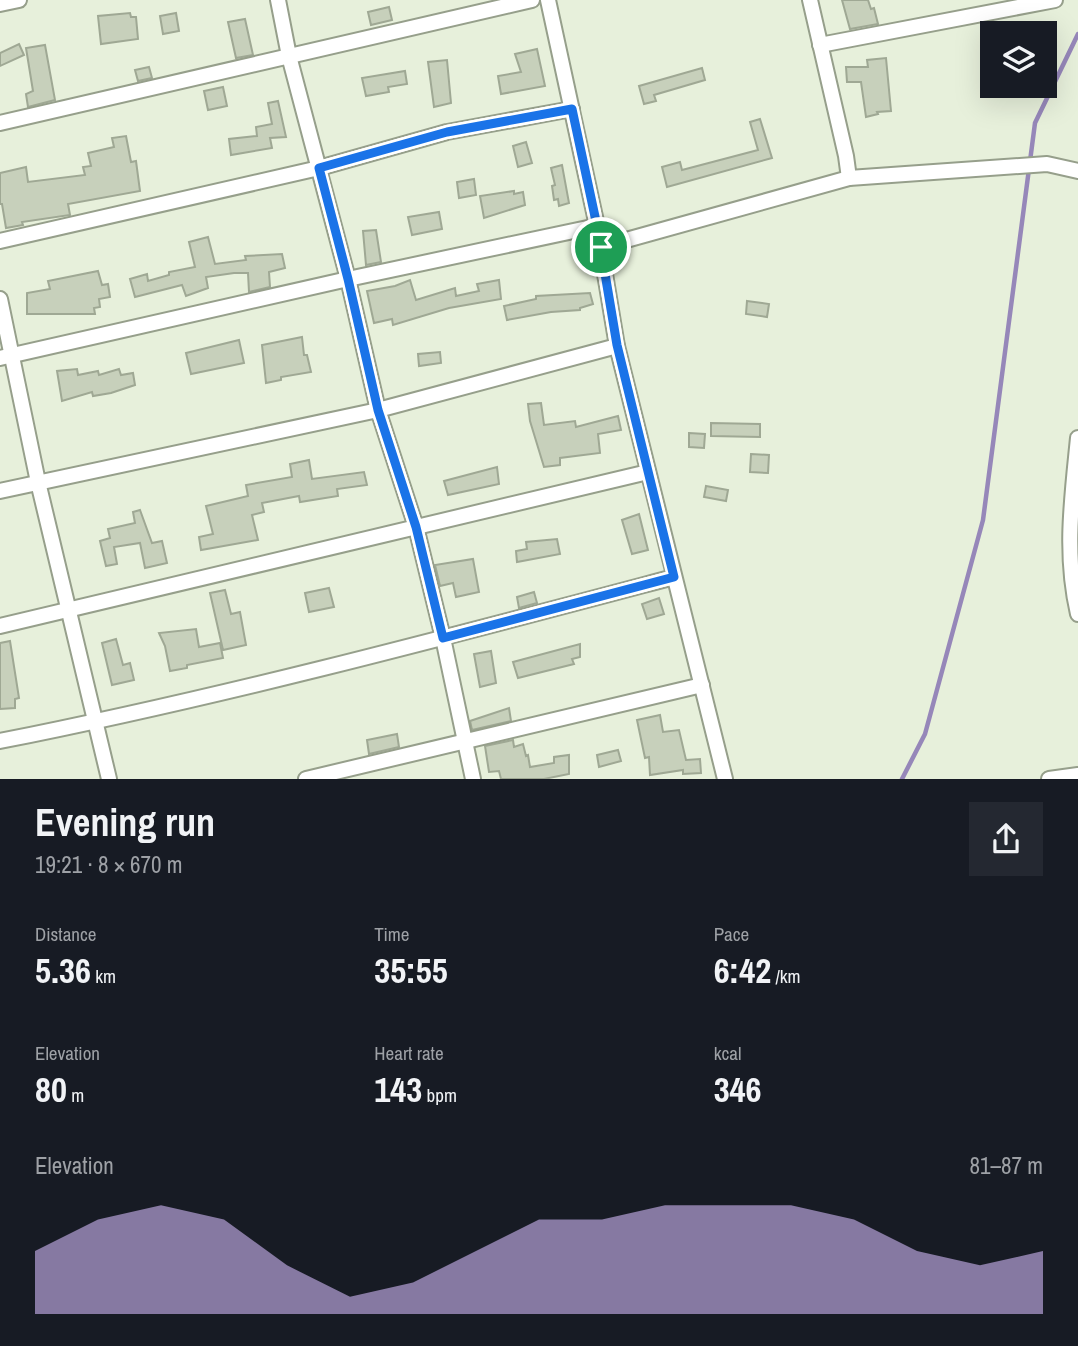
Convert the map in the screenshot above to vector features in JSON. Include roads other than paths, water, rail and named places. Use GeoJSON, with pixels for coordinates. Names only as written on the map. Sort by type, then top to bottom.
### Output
{"type":"FeatureCollection","features":[{"type":"Feature","properties":{"kind":"street"},"geometry":{"type":"LineString","coordinates":[[0,4],[19,0]]}},
{"type":"Feature","properties":{"kind":"street"},"geometry":{"type":"LineString","coordinates":[[278,0],[289,56],[348,279],[378,410],[416,527],[473,779]]}},
{"type":"Feature","properties":{"kind":"street"},"geometry":{"type":"LineString","coordinates":[[0,123],[532,0]]}},
{"type":"Feature","properties":{"kind":"street"},"geometry":{"type":"LineString","coordinates":[[548,0],[597,226],[617,345],[725,779]]}},
{"type":"Feature","properties":{"kind":"street"},"geometry":{"type":"LineString","coordinates":[[810,0],[849,177]]}},
{"type":"Feature","properties":{"kind":"street"},"geometry":{"type":"LineString","coordinates":[[820,45],[1055,0]]}},
{"type":"Feature","properties":{"kind":"street"},"geometry":{"type":"LineString","coordinates":[[0,241],[319,168],[447,132],[572,109]]}},
{"type":"Feature","properties":{"kind":"street"},"geometry":{"type":"LineString","coordinates":[[601,247],[849,177],[1047,164],[1078,171]]}},
{"type":"Feature","properties":{"kind":"street"},"geometry":{"type":"LineString","coordinates":[[7,356],[597,226]]}},
{"type":"Feature","properties":{"kind":"street"},"geometry":{"type":"LineString","coordinates":[[0,299],[7,356],[108,779]]}},
{"type":"Feature","properties":{"kind":"street"},"geometry":{"type":"LineString","coordinates":[[0,491],[378,410],[617,345]]}},
{"type":"Feature","properties":{"kind":"street"},"geometry":{"type":"LineString","coordinates":[[1078,438],[1069,550],[1072,588],[1078,614]]}},
{"type":"Feature","properties":{"kind":"street"},"geometry":{"type":"LineString","coordinates":[[0,626],[648,472]]}},
{"type":"Feature","properties":{"kind":"street"},"geometry":{"type":"LineString","coordinates":[[0,741],[95,722],[443,638],[674,577]]}},
{"type":"Feature","properties":{"kind":"street"},"geometry":{"type":"LineString","coordinates":[[306,779],[702,685]]}},
{"type":"Feature","properties":{"kind":"street"},"geometry":{"type":"LineString","coordinates":[[1049,779],[1078,775]]}},
{"type":"Feature","properties":{"kind":"waterway"},"geometry":{"type":"LineString","coordinates":[[902,779],[925,734],[983,520],[1035,123],[1078,34]]}}]}
